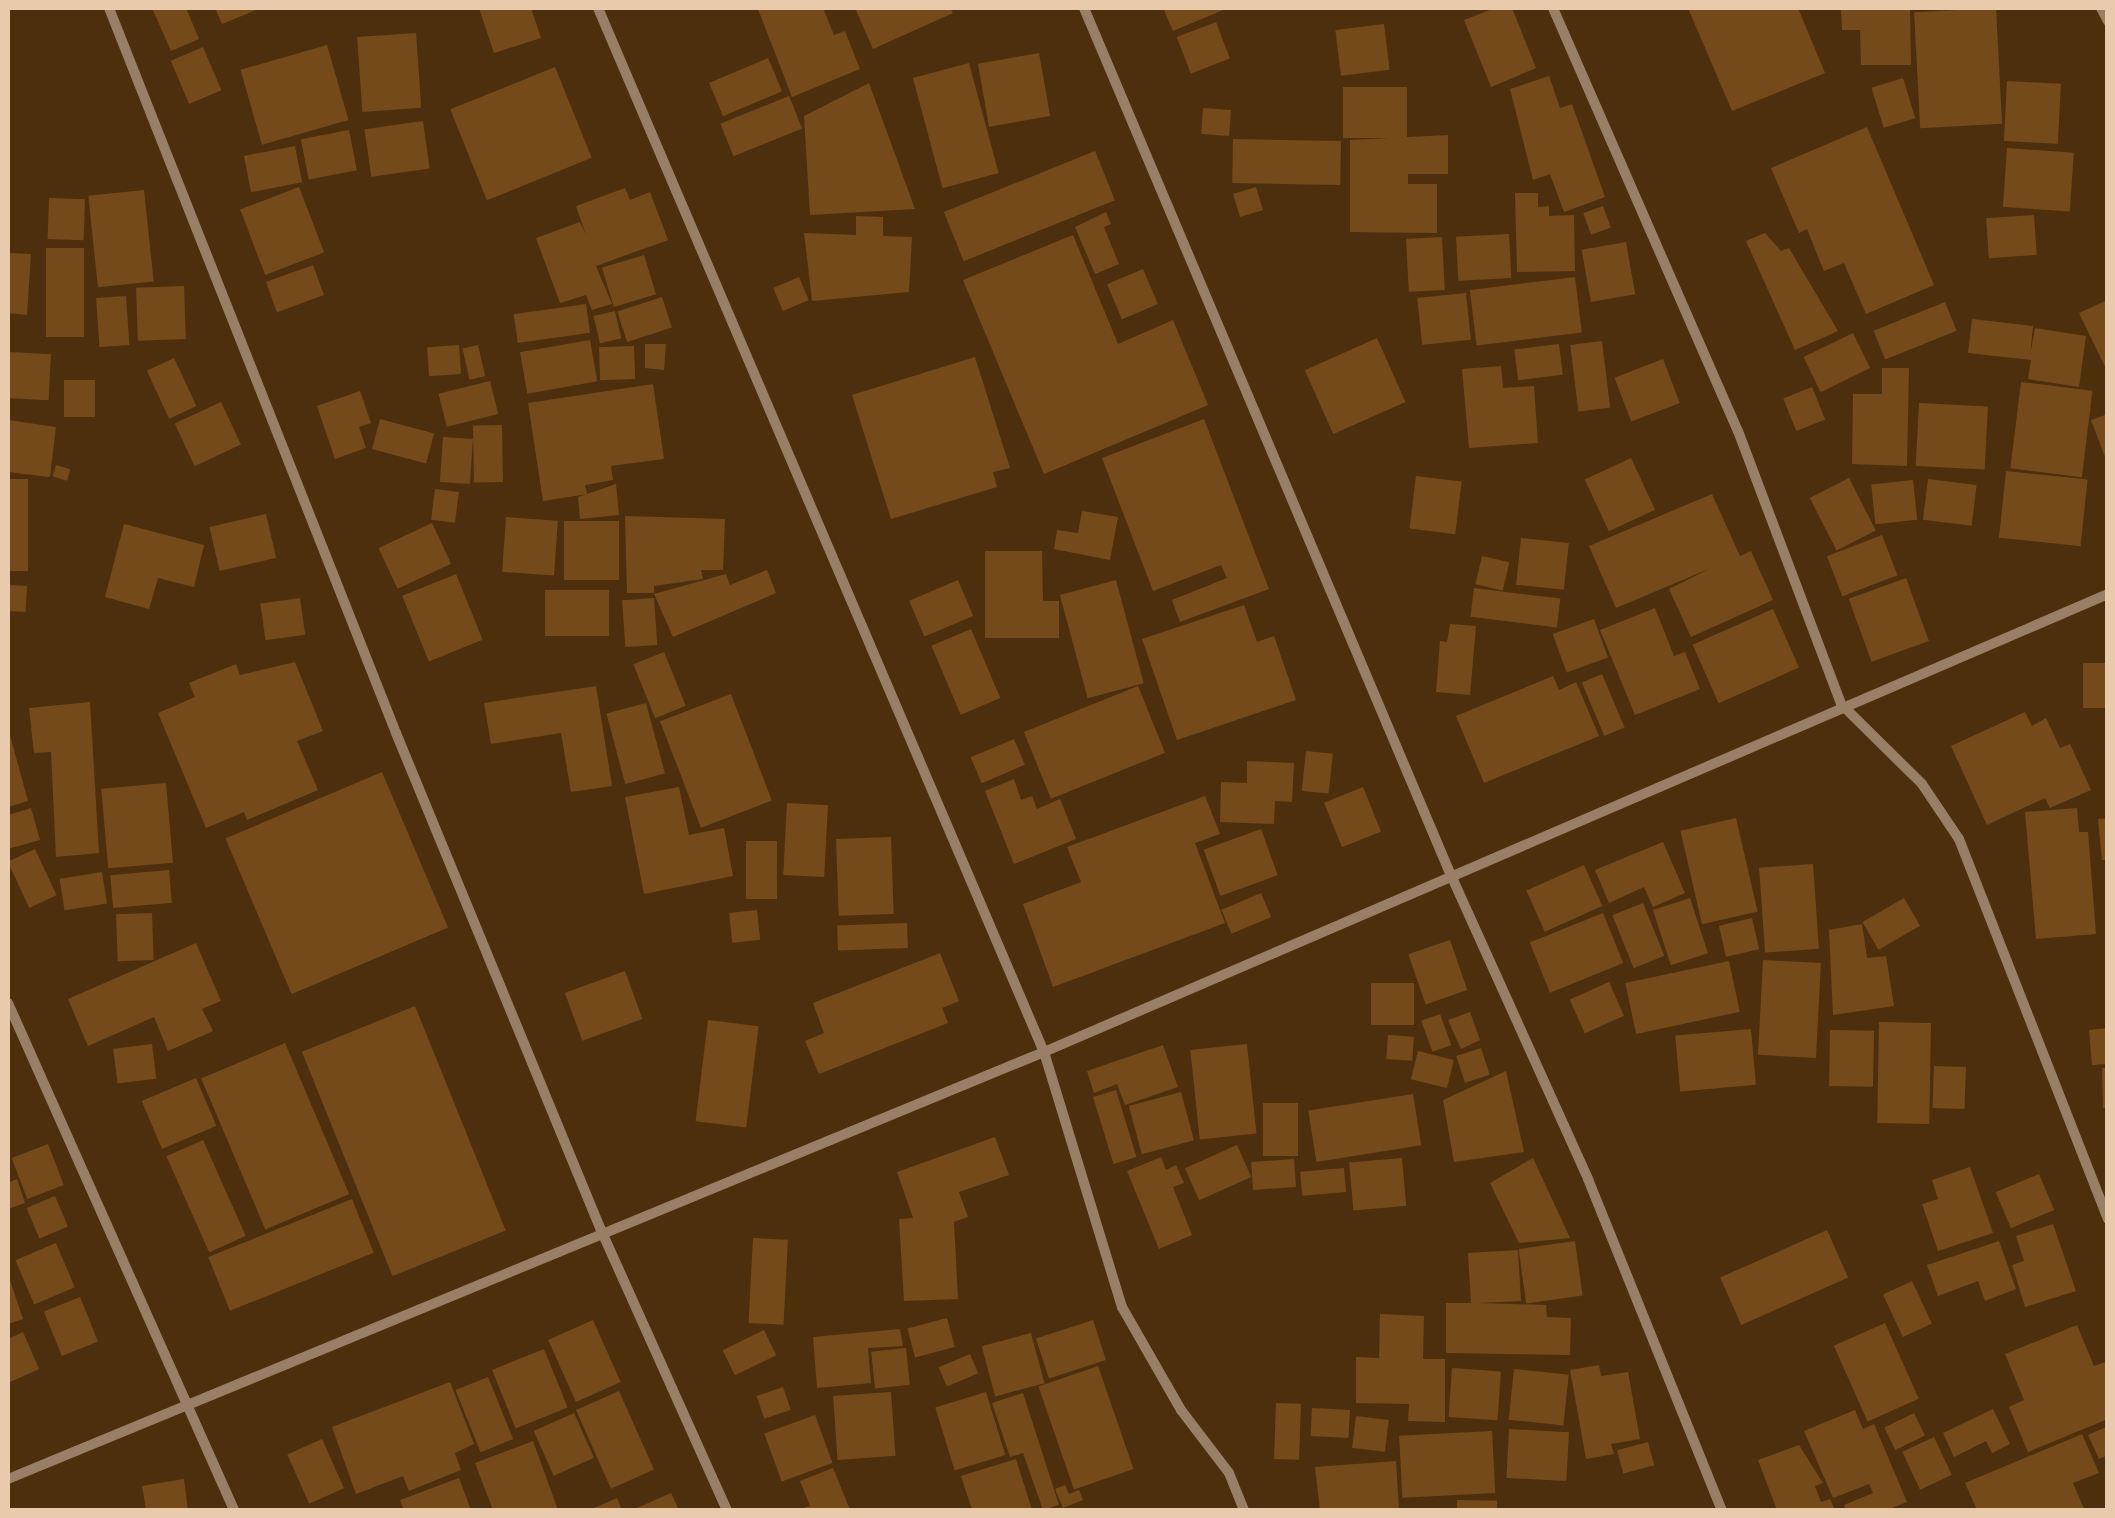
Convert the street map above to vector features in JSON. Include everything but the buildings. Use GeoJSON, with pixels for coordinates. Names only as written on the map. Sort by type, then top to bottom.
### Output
{"type":"FeatureCollection","features":[{"type":"Feature","properties":{"kind":"street"},"geometry":{"type":"LineString","coordinates":[[109,8],[396,732],[602,1230],[726,1510]]}},
{"type":"Feature","properties":{"kind":"street"},"geometry":{"type":"LineString","coordinates":[[598,8],[1044,1052],[1122,1307],[1180,1410],[1229,1472],[1244,1510]]}},
{"type":"Feature","properties":{"kind":"street"},"geometry":{"type":"LineString","coordinates":[[1084,8],[1450,873],[1596,1196],[1722,1510]]}},
{"type":"Feature","properties":{"kind":"street"},"geometry":{"type":"LineString","coordinates":[[1553,8],[1738,431],[1840,704],[1922,784],[1959,839],[2108,1219]]}},
{"type":"Feature","properties":{"kind":"street"},"geometry":{"type":"LineString","coordinates":[[2101,8],[2108,22]]}},
{"type":"Feature","properties":{"kind":"street"},"geometry":{"type":"LineString","coordinates":[[8,1479],[188,1408],[602,1230],[1044,1052],[1840,704],[2108,594]]}},
{"type":"Feature","properties":{"kind":"street"},"geometry":{"type":"LineString","coordinates":[[8,1002],[234,1510]]}}]}
